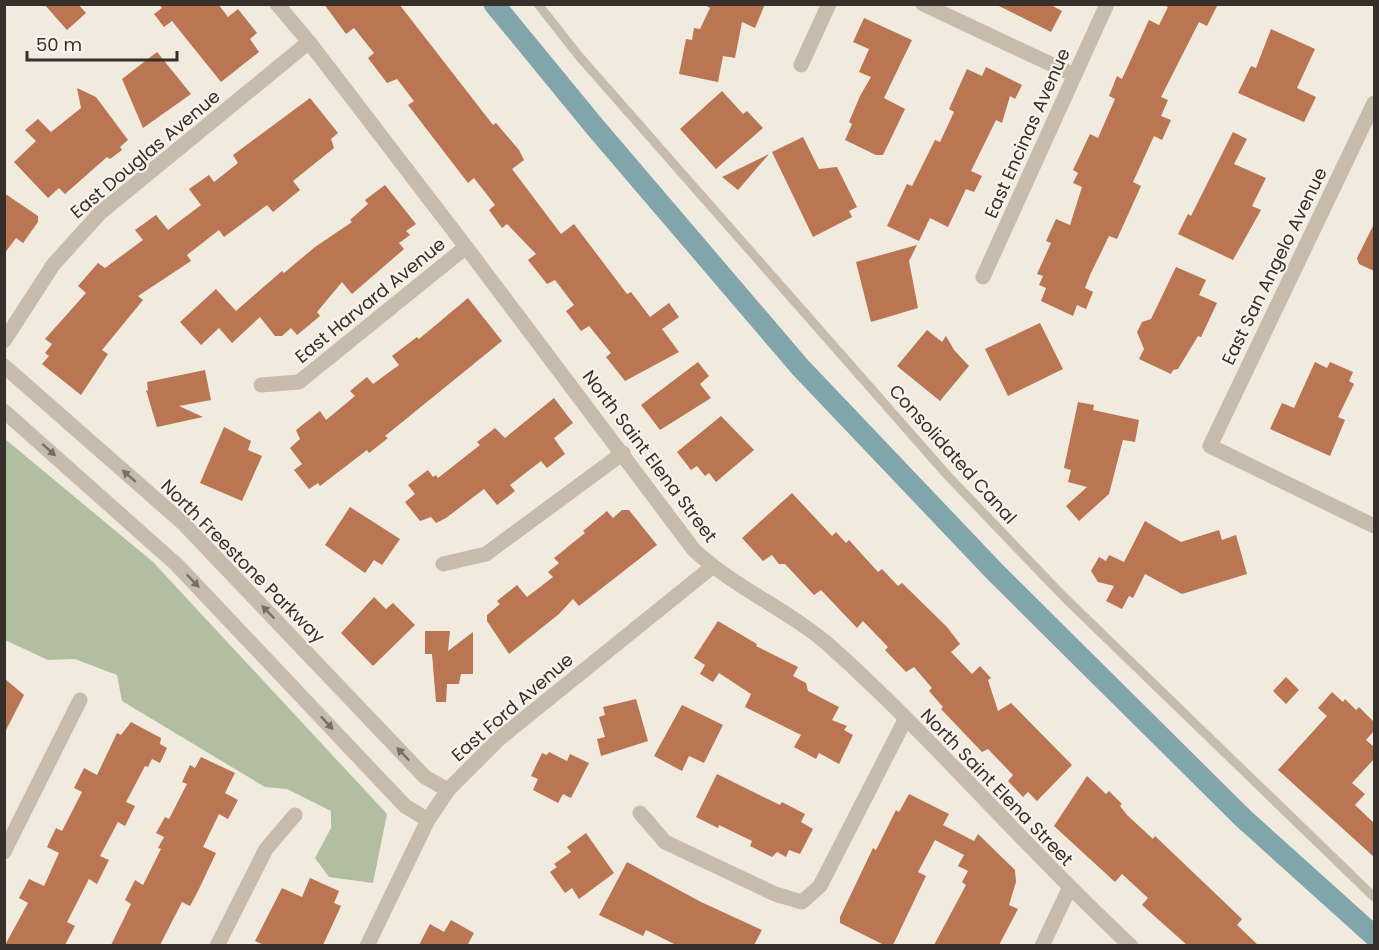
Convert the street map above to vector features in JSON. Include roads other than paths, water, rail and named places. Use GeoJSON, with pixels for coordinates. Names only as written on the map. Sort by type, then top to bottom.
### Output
{"type":"FeatureCollection","features":[{"type":"Feature","properties":{"kind":"street","name":"North Saint Elena Street"},"geometry":{"type":"LineString","coordinates":[[277,4],[309,42],[466,247],[694,550],[712,567],[774,604],[830,646],[1069,889],[1131,945]]}},
{"type":"Feature","properties":{"kind":"street"},"geometry":{"type":"LineString","coordinates":[[801,65],[829,4]]}},
{"type":"Feature","properties":{"kind":"street"},"geometry":{"type":"LineString","coordinates":[[923,4],[1074,75]]}},
{"type":"Feature","properties":{"kind":"street","name":"East Encinas Avenue"},"geometry":{"type":"LineString","coordinates":[[983,277],[1107,4]]}},
{"type":"Feature","properties":{"kind":"street","name":"East Douglas Avenue"},"geometry":{"type":"LineString","coordinates":[[4,341],[53,264],[100,213],[309,42]]}},
{"type":"Feature","properties":{"kind":"street","name":"East San Angelo Avenue"},"geometry":{"type":"LineString","coordinates":[[1374,103],[1210,446],[1374,526]]}},
{"type":"Feature","properties":{"kind":"street","name":"East Harvard Avenue"},"geometry":{"type":"LineString","coordinates":[[261,385],[299,382],[466,247]]}},
{"type":"Feature","properties":{"kind":"street","name":"North Freestone Parkway"},"geometry":{"type":"LineString","coordinates":[[4,366],[183,523],[425,777],[448,790]]}},
{"type":"Feature","properties":{"kind":"street"},"geometry":{"type":"LineString","coordinates":[[4,411],[177,565],[405,806],[428,820]]}},
{"type":"Feature","properties":{"kind":"street"},"geometry":{"type":"LineString","coordinates":[[443,564],[486,554],[623,453]]}},
{"type":"Feature","properties":{"kind":"street","name":"East Ford Avenue"},"geometry":{"type":"LineString","coordinates":[[367,945],[428,820],[448,790],[499,739],[712,567]]}},
{"type":"Feature","properties":{"kind":"street"},"geometry":{"type":"LineString","coordinates":[[4,852],[80,700]]}},
{"type":"Feature","properties":{"kind":"street"},"geometry":{"type":"LineString","coordinates":[[639,813],[665,842],[775,894],[801,902],[820,886],[905,720]]}},
{"type":"Feature","properties":{"kind":"street"},"geometry":{"type":"LineString","coordinates":[[217,945],[266,849],[294,815]]}},
{"type":"Feature","properties":{"kind":"street"},"geometry":{"type":"LineString","coordinates":[[1042,945],[1069,889]]}},
{"type":"Feature","properties":{"kind":"lane","name":"Consolidated Canal"},"geometry":{"type":"LineString","coordinates":[[538,4],[578,55],[948,476],[1065,598],[1374,897]]}},
{"type":"Feature","properties":{"kind":"waterway"},"geometry":{"type":"LineString","coordinates":[[494,4],[595,127],[800,367],[996,573],[1243,818],[1374,936]]}}]}
